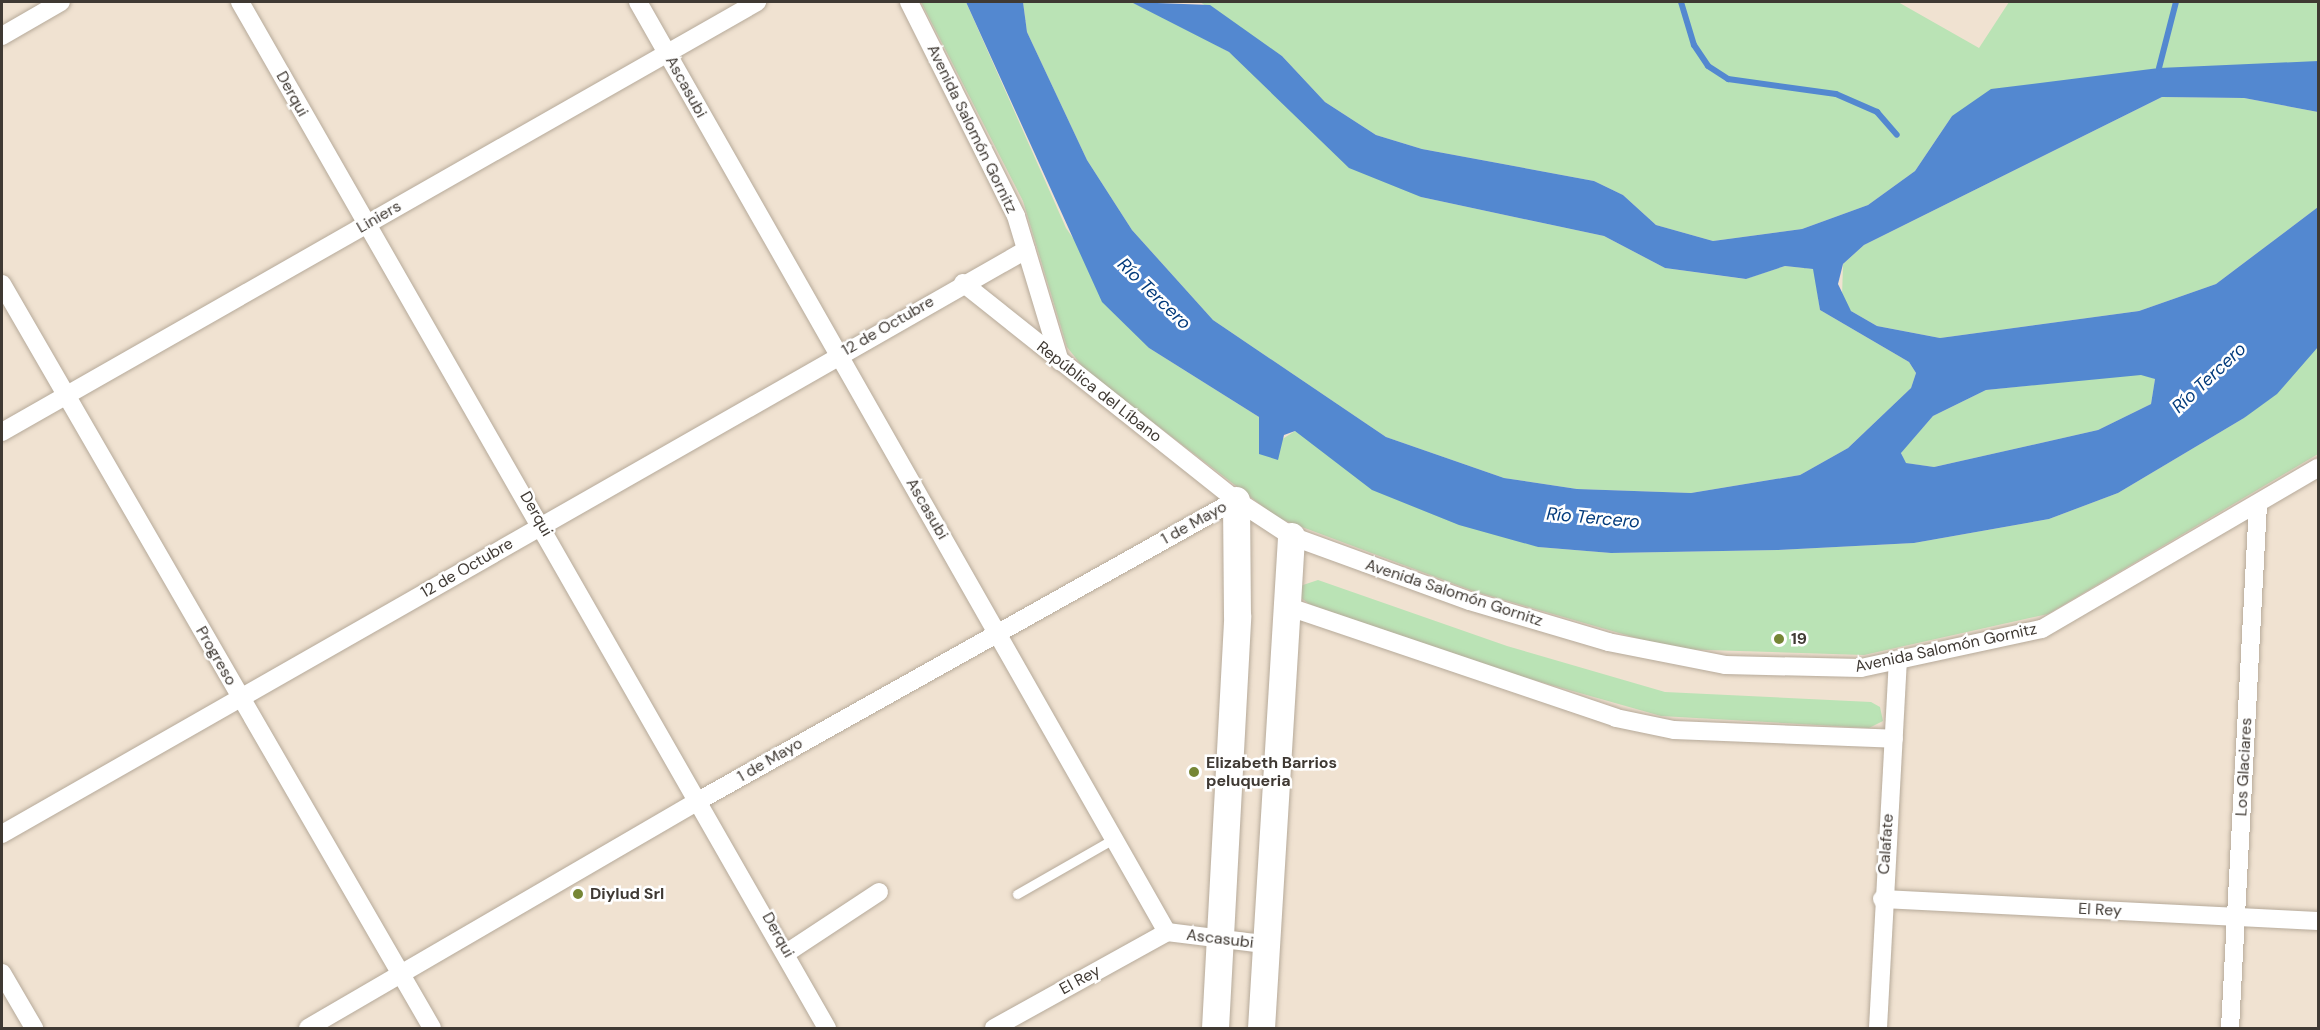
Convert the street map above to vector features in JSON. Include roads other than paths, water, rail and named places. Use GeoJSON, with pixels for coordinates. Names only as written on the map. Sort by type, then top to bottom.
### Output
{"type":"FeatureCollection","features":[{"type":"Feature","properties":{"kind":"main road"},"geometry":{"type":"LineString","coordinates":[[1215,1029],[1237,616],[1236,500]]}},
{"type":"Feature","properties":{"kind":"main road"},"geometry":{"type":"LineString","coordinates":[[1261,1029],[1264,944],[1291,536]]}},
{"type":"Feature","properties":{"kind":"street"},"geometry":{"type":"LineString","coordinates":[[2,36],[61,2]]}},
{"type":"Feature","properties":{"kind":"street","name":"Derqui"},"geometry":{"type":"LineString","coordinates":[[240,2],[365,225],[542,525],[788,952],[827,1029]]}},
{"type":"Feature","properties":{"kind":"street","name":"Ascasubi"},"geometry":{"type":"LineString","coordinates":[[638,2],[837,355],[998,630],[1167,932],[1219,941],[1264,944]]}},
{"type":"Feature","properties":{"kind":"street","name":"Liniers"},"geometry":{"type":"LineString","coordinates":[[2,432],[757,2]]}},
{"type":"Feature","properties":{"kind":"street","name":"Avenida Salomón Gornitz"},"geometry":{"type":"LineString","coordinates":[[909,2],[999,175],[1026,250],[1060,362]]}},
{"type":"Feature","properties":{"kind":"street","name":"12 de Octubre"},"geometry":{"type":"LineString","coordinates":[[2,834],[963,283],[1026,250]]}},
{"type":"Feature","properties":{"kind":"street","name":"República del Líbano"},"geometry":{"type":"LineString","coordinates":[[963,283],[1236,500]]}},
{"type":"Feature","properties":{"kind":"street","name":"Progreso"},"geometry":{"type":"LineString","coordinates":[[2,284],[432,1029]]}},
{"type":"Feature","properties":{"kind":"street","name":"Avenida Salomón Gornitz"},"geometry":{"type":"LineString","coordinates":[[1236,500],[1291,536],[1470,601],[1678,658],[1822,668],[1898,660],[2056,624],[2317,470]]}},
{"type":"Feature","properties":{"kind":"street","name":"1 de Mayo"},"geometry":{"type":"LineString","coordinates":[[308,1029],[700,800],[998,630],[1236,500]]}},
{"type":"Feature","properties":{"kind":"street","name":"Los Glaciares"},"geometry":{"type":"LineString","coordinates":[[2230,1029],[2258,506]]}},
{"type":"Feature","properties":{"kind":"street"},"geometry":{"type":"LineString","coordinates":[[1286,606],[1616,718],[1674,730],[1894,739]]}},
{"type":"Feature","properties":{"kind":"street","name":"Calafate"},"geometry":{"type":"LineString","coordinates":[[1878,1029],[1882,899],[1898,660]]}},
{"type":"Feature","properties":{"kind":"street"},"geometry":{"type":"LineString","coordinates":[[788,952],[879,892]]}},
{"type":"Feature","properties":{"kind":"street","name":"El Rey"},"geometry":{"type":"LineString","coordinates":[[1882,899],[2319,921]]}},
{"type":"Feature","properties":{"kind":"street","name":"El Rey"},"geometry":{"type":"LineString","coordinates":[[994,1029],[1167,932]]}},
{"type":"Feature","properties":{"kind":"street"},"geometry":{"type":"LineString","coordinates":[[2,973],[34,1029]]}},
{"type":"Feature","properties":{"kind":"lane"},"geometry":{"type":"LineString","coordinates":[[1017,894],[1115,837]]}},
{"type":"Feature","properties":{"kind":"water","name":"Río Tercero"},"geometry":{"type":"Polygon","coordinates":[[[966,2],[1023,2],[1027,32],[1087,160],[1132,230],[1213,320],[1386,437],[1504,478],[1577,489],[1691,493],[1800,475],[1848,448],[1911,388],[1916,373],[1909,362],[1820,310],[1813,269],[1785,266],[1746,279],[1665,268],[1604,236],[1421,197],[1349,168],[1229,52],[1131,2],[1210,5],[1282,56],[1325,102],[1376,135],[1422,149],[1594,181],[1623,195],[1656,225],[1713,241],[1802,229],[1868,205],[1915,171],[1952,116],[1991,89],[2159,68],[2318,61],[2318,112],[2244,98],[2162,97],[1864,245],[1843,264],[1838,284],[1851,311],[1877,326],[1940,338],[2139,311],[2216,284],[2318,207],[2318,347],[2277,394],[2244,418],[2118,493],[2049,519],[1914,543],[1778,550],[1611,553],[1538,547],[1459,525],[1372,490],[1295,431],[1284,435],[1278,460],[1259,454],[1259,417],[1149,348],[1102,302],[966,2]],[[2141,375],[1986,390],[1933,416],[1901,453],[1906,463],[1934,467],[2098,430],[2151,404],[2155,379],[2141,375]]]}},
{"type":"Feature","properties":{"kind":"waterway"},"geometry":{"type":"LineString","coordinates":[[1681,2],[1694,45],[1708,66],[1728,79],[1836,94],[1877,112],[1897,135]]}},
{"type":"Feature","properties":{"kind":"waterway"},"geometry":{"type":"LineString","coordinates":[[2159,68],[2176,2]]}},
{"type":"Feature","properties":{"kind":"place","name":"19"},"geometry":{"type":"Point","coordinates":[1779,639]}},
{"type":"Feature","properties":{"kind":"place","name":"Elizabeth Barrios peluqueria"},"geometry":{"type":"Point","coordinates":[1194,772]}},
{"type":"Feature","properties":{"kind":"place","name":"Diylud Srl"},"geometry":{"type":"Point","coordinates":[578,894]}}]}
